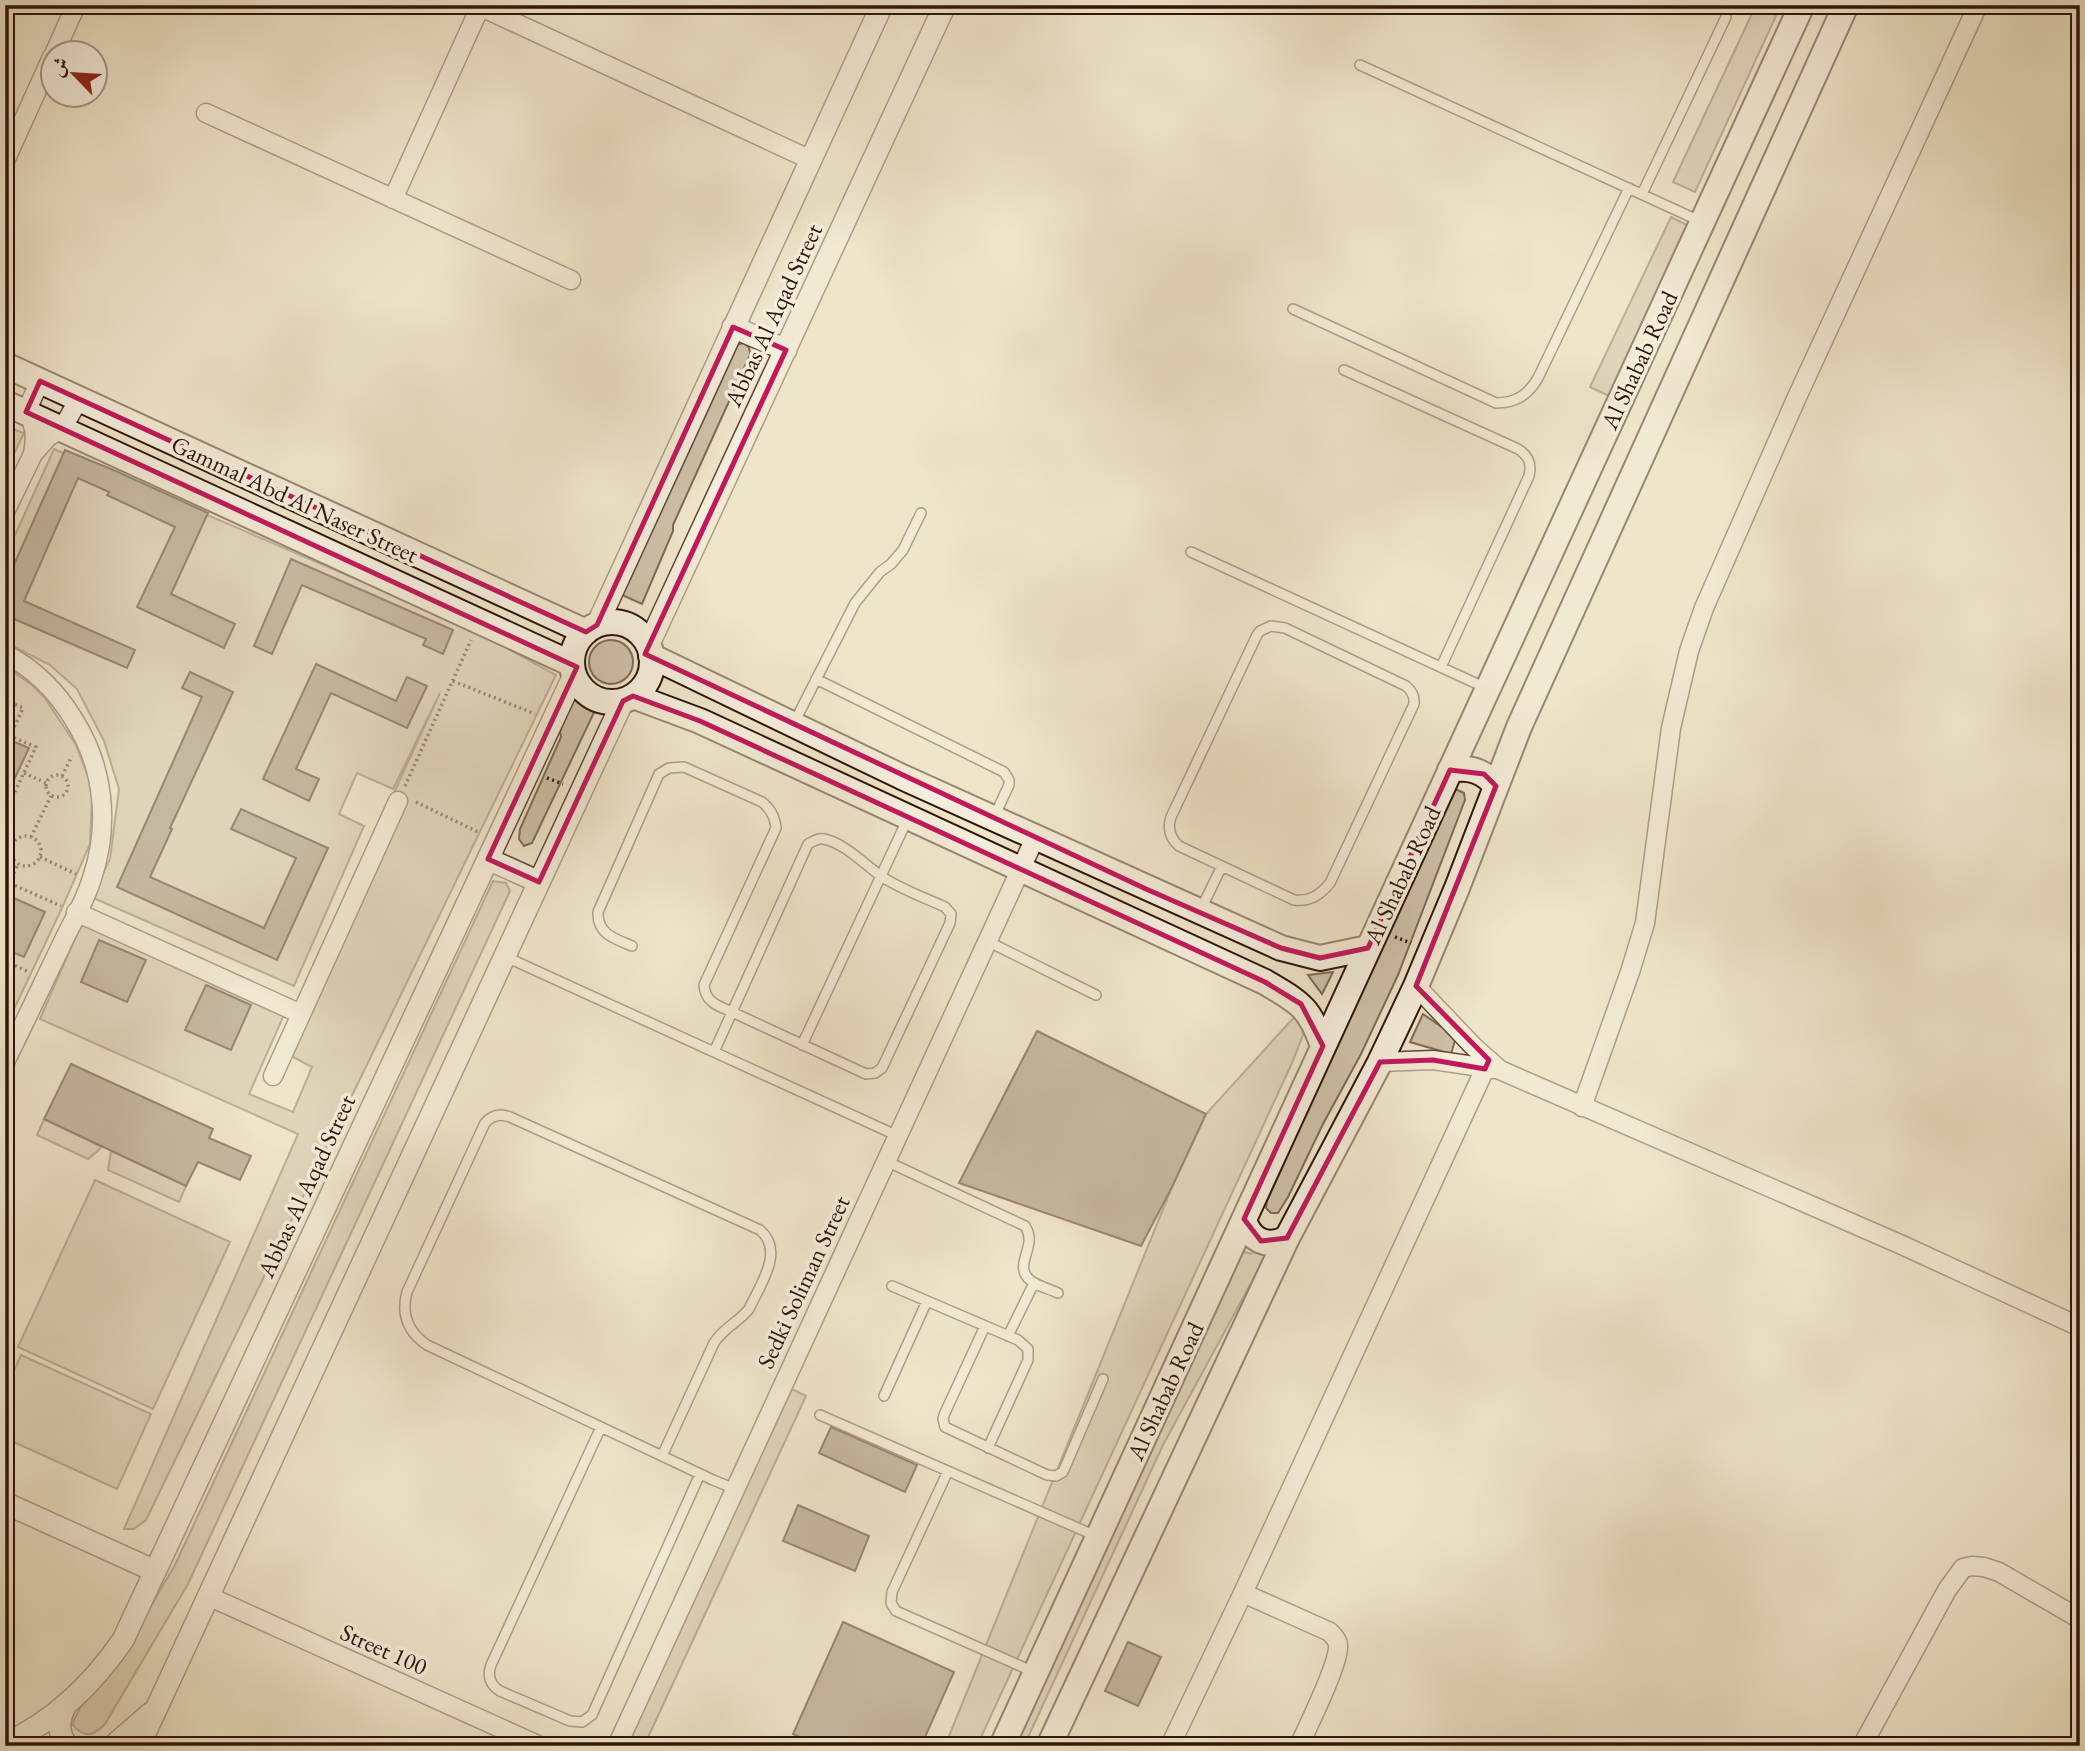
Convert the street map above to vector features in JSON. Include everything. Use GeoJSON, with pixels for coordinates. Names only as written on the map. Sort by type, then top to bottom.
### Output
{"type":"FeatureCollection","features":[{"type":"Feature","properties":{"kind":"main road","name":"Al Shabab Road"},"geometry":{"type":"LineString","coordinates":[[1002,1746],[1802,5]]}},
{"type":"Feature","properties":{"kind":"main road","name":"Al Shabab Road"},"geometry":{"type":"LineString","coordinates":[[1049,1746],[1287,1238],[1380,1062],[1416,986],[1519,727],[1846,5]]}},
{"type":"Feature","properties":{"kind":"main road","name":"Gammal Abd Al Naser Street"},"geometry":{"type":"LineString","coordinates":[[5,365],[591,628]]}},
{"type":"Feature","properties":{"kind":"main road","name":"Gammal Abd Al Naser Street"},"geometry":{"type":"LineString","coordinates":[[16,407],[479,622],[573,669]]}},
{"type":"Feature","properties":{"kind":"main road"},"geometry":{"type":"LineString","coordinates":[[612,622],[627,625],[640,634],[650,651],[650,672],[644,686],[628,699],[611,703],[598,700],[587,695],[579,686],[573,669],[575,646],[591,628],[612,622]]}},
{"type":"Feature","properties":{"kind":"main road"},"geometry":{"type":"LineString","coordinates":[[650,651],[793,725],[902,777],[1281,948],[1320,958],[1373,939]]}},
{"type":"Feature","properties":{"kind":"main road"},"geometry":{"type":"LineString","coordinates":[[628,699],[700,721],[1265,982],[1301,1004],[1317,1029],[1323,1046]]}},
{"type":"Feature","properties":{"kind":"main road"},"geometry":{"type":"LineString","coordinates":[[1450,770],[1476,770],[1496,786]]}},
{"type":"Feature","properties":{"kind":"main road"},"geometry":{"type":"LineString","coordinates":[[897,813],[902,777]]}},
{"type":"Feature","properties":{"kind":"main road"},"geometry":{"type":"LineString","coordinates":[[1265,982],[1273,977],[1280,966],[1281,948]]}},
{"type":"Feature","properties":{"kind":"main road"},"geometry":{"type":"LineString","coordinates":[[1244,1219],[1249,1232],[1261,1241],[1274,1243],[1287,1238]]}},
{"type":"Feature","properties":{"kind":"street"},"geometry":{"type":"LineString","coordinates":[[61,38],[76,5]]}},
{"type":"Feature","properties":{"kind":"street","name":"Abbas Al Aqad Street"},"geometry":{"type":"LineString","coordinates":[[591,628],[882,5]]}},
{"type":"Feature","properties":{"kind":"street","name":"Abbas Al Aqad Street"},"geometry":{"type":"LineString","coordinates":[[650,651],[945,5]]}},
{"type":"Feature","properties":{"kind":"street"},"geometry":{"type":"LineString","coordinates":[[1582,1107],[1630,972],[1644,923],[1671,728],[1689,651],[1704,608],[1797,397],[1978,5]]}},
{"type":"Feature","properties":{"kind":"street"},"geometry":{"type":"LineString","coordinates":[[393,199],[478,6],[811,159]]}},
{"type":"Feature","properties":{"kind":"street"},"geometry":{"type":"LineString","coordinates":[[5,160],[38,88]]}},
{"type":"Feature","properties":{"kind":"street"},"geometry":{"type":"LineString","coordinates":[[206,113],[571,280]]}},
{"type":"Feature","properties":{"kind":"street"},"geometry":{"type":"LineString","coordinates":[[733,327],[786,350]]}},
{"type":"Feature","properties":{"kind":"street"},"geometry":{"type":"LineString","coordinates":[[33,454],[35,430],[32,420],[16,407],[40,381]]}},
{"type":"Feature","properties":{"kind":"street"},"geometry":{"type":"LineString","coordinates":[[5,512],[33,454],[48,438],[62,429],[79,399]]}},
{"type":"Feature","properties":{"kind":"street"},"geometry":{"type":"LineString","coordinates":[[5,654],[41,679],[65,704],[83,734],[97,770],[103,808],[101,846],[92,881],[5,1062]]}},
{"type":"Feature","properties":{"kind":"street","name":"Abbas Al Aqad Street"},"geometry":{"type":"LineString","coordinates":[[5,1744],[37,1727],[66,1705],[93,1680],[123,1640],[492,850],[573,669]]}},
{"type":"Feature","properties":{"kind":"street"},"geometry":{"type":"LineString","coordinates":[[139,1746],[581,792],[628,699]]}},
{"type":"Feature","properties":{"kind":"street"},"geometry":{"type":"LineString","coordinates":[[273,1076],[400,798]]}},
{"type":"Feature","properties":{"kind":"street","name":"Sedki Soliman Street"},"geometry":{"type":"LineString","coordinates":[[617,1746],[1035,838]]}},
{"type":"Feature","properties":{"kind":"street"},"geometry":{"type":"LineString","coordinates":[[492,850],[539,882]]}},
{"type":"Feature","properties":{"kind":"street"},"geometry":{"type":"LineString","coordinates":[[76,912],[301,1014]]}},
{"type":"Feature","properties":{"kind":"street"},"geometry":{"type":"LineString","coordinates":[[1416,986],[1491,1066]]}},
{"type":"Feature","properties":{"kind":"street"},"geometry":{"type":"LineString","coordinates":[[1380,1062],[1433,1060],[1491,1066],[1729,1169],[2080,1327]]}},
{"type":"Feature","properties":{"kind":"street"},"geometry":{"type":"LineString","coordinates":[[1170,1746],[1491,1066]]}},
{"type":"Feature","properties":{"kind":"street"},"geometry":{"type":"LineString","coordinates":[[5,1503],[155,1571]]}},
{"type":"Feature","properties":{"kind":"street"},"geometry":{"type":"LineString","coordinates":[[1862,1746],[1947,1590],[1963,1568],[1984,1567],[1999,1572],[2080,1619]]}},
{"type":"Feature","properties":{"kind":"street"},"geometry":{"type":"LineString","coordinates":[[1243,1593],[1330,1632],[1338,1643],[1332,1669],[1299,1746]]}},
{"type":"Feature","properties":{"kind":"street","name":"Street 100"},"geometry":{"type":"LineString","coordinates":[[208,1596],[540,1746]]}},
{"type":"Feature","properties":{"kind":"street"},"geometry":{"type":"LineString","coordinates":[[66,1705],[59,1722],[67,1746]]}},
{"type":"Feature","properties":{"kind":"street"},"geometry":{"type":"LineString","coordinates":[[113,1746],[156,1708]]}},
{"type":"Feature","properties":{"kind":"lane"},"geometry":{"type":"LineString","coordinates":[[1642,194],[1726,17]]}},
{"type":"Feature","properties":{"kind":"lane"},"geometry":{"type":"LineString","coordinates":[[1360,65],[1703,222]]}},
{"type":"Feature","properties":{"kind":"lane"},"geometry":{"type":"LineString","coordinates":[[1293,309],[1496,403],[1513,401],[1528,393],[1538,378],[1629,188]]}},
{"type":"Feature","properties":{"kind":"lane"},"geometry":{"type":"LineString","coordinates":[[1344,370],[1518,449],[1530,462],[1529,476],[1441,667]]}},
{"type":"Feature","properties":{"kind":"lane"},"geometry":{"type":"LineString","coordinates":[[793,725],[855,603],[880,572],[903,550],[921,513]]}},
{"type":"Feature","properties":{"kind":"lane"},"geometry":{"type":"LineString","coordinates":[[1191,552],[1488,689]]}},
{"type":"Feature","properties":{"kind":"lane"},"geometry":{"type":"LineString","coordinates":[[1270,626],[1284,628],[1410,689],[1415,699],[1414,704],[1330,883],[1320,894],[1306,900],[1294,900],[1222,866],[1179,846],[1171,836],[1169,824],[1260,631],[1270,626]]}},
{"type":"Feature","properties":{"kind":"lane"},"geometry":{"type":"LineString","coordinates":[[816,679],[1004,772],[1009,785],[994,819]]}},
{"type":"Feature","properties":{"kind":"lane"},"geometry":{"type":"LineString","coordinates":[[632,947],[604,932],[599,923],[598,912],[659,774],[669,768],[684,767],[762,802],[772,813],[776,828],[704,985],[704,992],[712,1003],[732,1012],[866,1074],[879,1071],[950,923],[951,914],[945,907],[881,876],[829,841],[818,839],[808,844],[732,1012],[714,1052]]}},
{"type":"Feature","properties":{"kind":"lane"},"geometry":{"type":"LineString","coordinates":[[803,1045],[881,876],[897,813]]}},
{"type":"Feature","properties":{"kind":"lane"},"geometry":{"type":"LineString","coordinates":[[1200,913],[1222,866]]}},
{"type":"Feature","properties":{"kind":"lane"},"geometry":{"type":"LineString","coordinates":[[987,941],[1097,995]]}},
{"type":"Feature","properties":{"kind":"lane"},"geometry":{"type":"LineString","coordinates":[[505,956],[898,1136]]}},
{"type":"Feature","properties":{"kind":"lane"},"geometry":{"type":"LineString","coordinates":[[662,1456],[714,1343],[719,1335],[749,1309],[772,1256],[770,1242],[760,1230],[510,1117],[494,1116],[485,1124],[407,1292],[404,1310],[414,1334],[427,1345],[700,1474],[735,1489]]}},
{"type":"Feature","properties":{"kind":"lane"},"geometry":{"type":"LineString","coordinates":[[886,1161],[1025,1226],[1030,1242],[1023,1267],[1025,1273],[1034,1283],[1058,1293]]}},
{"type":"Feature","properties":{"kind":"lane"},"geometry":{"type":"LineString","coordinates":[[1008,1336],[1034,1283]]}},
{"type":"Feature","properties":{"kind":"lane"},"geometry":{"type":"LineString","coordinates":[[892,1286],[1018,1340],[1028,1349],[1028,1360],[988,1448]]}},
{"type":"Feature","properties":{"kind":"lane"},"geometry":{"type":"LineString","coordinates":[[884,1396],[927,1301]]}},
{"type":"Feature","properties":{"kind":"lane"},"geometry":{"type":"LineString","coordinates":[[985,1326],[943,1419],[946,1427],[1047,1475],[1060,1475],[1065,1468],[1103,1379]]}},
{"type":"Feature","properties":{"kind":"lane"},"geometry":{"type":"LineString","coordinates":[[820,1415],[1098,1537]]}},
{"type":"Feature","properties":{"kind":"lane"},"geometry":{"type":"LineString","coordinates":[[601,1427],[491,1665],[489,1677],[500,1691],[570,1721],[582,1722],[592,1715],[700,1474]]}},
{"type":"Feature","properties":{"kind":"lane"},"geometry":{"type":"LineString","coordinates":[[948,1471],[892,1592],[890,1597],[893,1607],[1035,1673]]}},
{"type":"Feature","properties":{"kind":"path"},"geometry":{"type":"LineString","coordinates":[[479,622],[400,798],[492,850]]}},
{"type":"Feature","properties":{"kind":"path"},"geometry":{"type":"LineString","coordinates":[[453,681],[552,720]]}},
{"type":"Feature","properties":{"kind":"path"},"geometry":{"type":"LineString","coordinates":[[5,700],[23,708],[10,736],[36,747],[11,800],[5,798]]}},
{"type":"Feature","properties":{"kind":"path"},"geometry":{"type":"LineString","coordinates":[[529,770],[581,792]]}},
{"type":"Feature","properties":{"kind":"path"},"geometry":{"type":"LineString","coordinates":[[24,773],[46,783]]}},
{"type":"Feature","properties":{"kind":"path"},"geometry":{"type":"LineString","coordinates":[[58,775],[67,781],[68,789],[64,795],[57,798],[51,796],[46,790],[46,783],[50,776],[58,775]]}},
{"type":"Feature","properties":{"kind":"path"},"geometry":{"type":"LineString","coordinates":[[31,837],[51,796]]}},
{"type":"Feature","properties":{"kind":"path"},"geometry":{"type":"LineString","coordinates":[[21,837],[31,837],[40,848],[40,857],[28,866],[18,864],[12,857],[12,845],[21,837]]}},
{"type":"Feature","properties":{"kind":"path"},"geometry":{"type":"LineString","coordinates":[[5,842],[12,845]]}},
{"type":"Feature","properties":{"kind":"path"},"geometry":{"type":"LineString","coordinates":[[40,857],[92,881]]}},
{"type":"Feature","properties":{"kind":"path"},"geometry":{"type":"LineString","coordinates":[[18,864],[7,882],[76,912]]}},
{"type":"Feature","properties":{"kind":"path"},"geometry":{"type":"LineString","coordinates":[[1373,939],[1431,952]]}},
{"type":"Feature","properties":{"kind":"path"},"geometry":{"type":"LineString","coordinates":[[5,961],[45,979]]}},
{"type":"Feature","properties":{"kind":"highlighted area"},"geometry":{"type":"Polygon","coordinates":[[[733,327],[786,350],[645,654],[1146,889],[1281,948],[1320,958],[1368,948],[1450,770],[1484,774],[1496,786],[1416,986],[1489,1060],[1485,1069],[1433,1060],[1380,1062],[1287,1238],[1261,1241],[1244,1219],[1323,1046],[1301,1004],[1265,982],[700,721],[633,696],[623,701],[539,882],[488,859],[577,667],[26,412],[40,381],[586,632],[597,625],[733,327]]]}},
{"type":"Feature","properties":{"kind":"shaded area"},"geometry":{"type":"Polygon","coordinates":[[[1756,5],[1781,5],[1695,192],[1673,182],[1756,5]]]}},
{"type":"Feature","properties":{"kind":"shaded area"},"geometry":{"type":"Polygon","coordinates":[[[1671,217],[1691,227],[1609,396],[1590,387],[1671,217]]]}},
{"type":"Feature","properties":{"kind":"shaded area"},"geometry":{"type":"Polygon","coordinates":[[[743,343],[749,348],[750,355],[673,525],[673,531],[642,604],[622,595],[736,345],[743,343]]]}},
{"type":"Feature","properties":{"kind":"shaded area"},"geometry":{"type":"Polygon","coordinates":[[[5,426],[24,433],[5,472],[5,426]]]}},
{"type":"Feature","properties":{"kind":"shaded area"},"geometry":{"type":"Polygon","coordinates":[[[54,449],[470,628],[556,675],[146,1520],[134,1529],[124,1529],[298,1134],[40,1019],[84,918],[287,1008],[249,1094],[293,1112],[312,1067],[276,1048],[440,693],[393,789],[357,773],[339,814],[364,826],[294,986],[91,897],[110,859],[119,789],[104,741],[77,689],[50,665],[5,642],[5,557],[54,449]]]}},
{"type":"Feature","properties":{"kind":"shaded area"},"geometry":{"type":"Polygon","coordinates":[[[611,640],[620,641],[627,646],[632,653],[632,671],[627,678],[620,683],[611,684],[602,683],[595,678],[590,671],[589,662],[590,653],[595,646],[602,641],[611,640]]]}},
{"type":"Feature","properties":{"kind":"shaded area"},"geometry":{"type":"Polygon","coordinates":[[[5,666],[45,698],[76,745],[89,779],[92,800],[90,844],[5,1028],[5,666]]]}},
{"type":"Feature","properties":{"kind":"shaded area"},"geometry":{"type":"Polygon","coordinates":[[[573,696],[588,705],[597,706],[532,843],[524,846],[519,839],[520,829],[561,737],[560,731],[573,696]]]}},
{"type":"Feature","properties":{"kind":"shaded area"},"geometry":{"type":"Polygon","coordinates":[[[1455,789],[1464,793],[1465,800],[1398,975],[1288,1197],[1278,1213],[1271,1213],[1266,1208],[1267,1201],[1449,795],[1455,789]]]}},
{"type":"Feature","properties":{"kind":"shaded area"},"geometry":{"type":"Polygon","coordinates":[[[493,881],[506,883],[510,891],[188,1584],[105,1724],[93,1733],[85,1734],[72,1724],[81,1706],[120,1658],[175,1565],[493,881]]]}},
{"type":"Feature","properties":{"kind":"shaded area"},"geometry":{"type":"Polygon","coordinates":[[[1333,972],[1322,994],[1308,975],[1333,972]]]}},
{"type":"Feature","properties":{"kind":"shaded area"},"geometry":{"type":"Polygon","coordinates":[[[1423,1014],[1456,1037],[1451,1054],[1410,1042],[1423,1014]]]}},
{"type":"Feature","properties":{"kind":"shaded area"},"geometry":{"type":"Polygon","coordinates":[[[1296,1015],[1301,1018],[1303,1035],[1292,1063],[977,1746],[945,1746],[1172,1187],[1206,1114],[1296,1015]]]}},
{"type":"Feature","properties":{"kind":"shaded area"},"geometry":{"type":"Polygon","coordinates":[[[44,1119],[102,1147],[88,1159],[37,1135],[44,1119]]]}},
{"type":"Feature","properties":{"kind":"shaded area"},"geometry":{"type":"Polygon","coordinates":[[[111,1151],[186,1186],[179,1202],[108,1170],[111,1151]]]}},
{"type":"Feature","properties":{"kind":"shaded area"},"geometry":{"type":"Polygon","coordinates":[[[95,1180],[230,1242],[153,1409],[18,1347],[95,1180]]]}},
{"type":"Feature","properties":{"kind":"shaded area"},"geometry":{"type":"Polygon","coordinates":[[[1275,1239],[1163,1445],[1024,1746],[1011,1746],[1240,1245],[1243,1251],[1250,1254],[1275,1239]]]}},
{"type":"Feature","properties":{"kind":"shaded area"},"geometry":{"type":"Polygon","coordinates":[[[21,1355],[151,1414],[117,1489],[5,1438],[5,1390],[21,1355]]]}},
{"type":"Feature","properties":{"kind":"shaded area"},"geometry":{"type":"Polygon","coordinates":[[[792,1389],[806,1396],[644,1746],[624,1746],[628,1732],[792,1389]]]}},
{"type":"Feature","properties":{"kind":"building"},"geometry":{"type":"Polygon","coordinates":[[[65,450],[208,513],[171,594],[235,624],[224,648],[137,607],[175,527],[78,478],[24,601],[135,650],[127,668],[5,615],[5,585],[65,450]]]}},
{"type":"Feature","properties":{"kind":"building"},"geometry":{"type":"Polygon","coordinates":[[[291,559],[453,630],[443,654],[423,645],[426,639],[302,585],[272,654],[254,646],[291,559]]]}},
{"type":"Feature","properties":{"kind":"building"},"geometry":{"type":"Polygon","coordinates":[[[316,664],[396,701],[407,677],[427,686],[407,728],[331,693],[296,769],[319,779],[309,801],[263,779],[316,664]]]}},
{"type":"Feature","properties":{"kind":"building"},"geometry":{"type":"Polygon","coordinates":[[[190,672],[233,692],[150,877],[264,928],[296,858],[231,829],[241,809],[328,848],[277,960],[117,887],[202,697],[182,688],[190,672]]]}},
{"type":"Feature","properties":{"kind":"building"},"geometry":{"type":"Polygon","coordinates":[[[5,738],[29,748],[5,799],[5,738]]]}},
{"type":"Feature","properties":{"kind":"building"},"geometry":{"type":"Polygon","coordinates":[[[5,894],[45,912],[24,957],[5,949],[5,894]]]}},
{"type":"Feature","properties":{"kind":"building"},"geometry":{"type":"Polygon","coordinates":[[[99,940],[146,960],[127,1002],[81,982],[99,940]]]}},
{"type":"Feature","properties":{"kind":"building"},"geometry":{"type":"Polygon","coordinates":[[[206,985],[251,1005],[231,1050],[185,1030],[206,985]]]}},
{"type":"Feature","properties":{"kind":"building"},"geometry":{"type":"Polygon","coordinates":[[[1037,1031],[1206,1114],[1141,1246],[959,1183],[1037,1031]]]}},
{"type":"Feature","properties":{"kind":"building"},"geometry":{"type":"Polygon","coordinates":[[[71,1064],[213,1129],[209,1138],[251,1156],[240,1180],[198,1162],[186,1186],[44,1119],[71,1064]]]}},
{"type":"Feature","properties":{"kind":"building"},"geometry":{"type":"Polygon","coordinates":[[[831,1427],[917,1465],[905,1492],[819,1453],[831,1427]]]}},
{"type":"Feature","properties":{"kind":"building"},"geometry":{"type":"Polygon","coordinates":[[[798,1505],[869,1536],[855,1571],[783,1541],[798,1505]]]}},
{"type":"Feature","properties":{"kind":"building"},"geometry":{"type":"Polygon","coordinates":[[[843,1622],[954,1672],[921,1746],[818,1746],[793,1734],[843,1622]]]}},
{"type":"Feature","properties":{"kind":"building"},"geometry":{"type":"Polygon","coordinates":[[[1128,1642],[1161,1657],[1138,1706],[1105,1691],[1128,1642]]]}}]}
